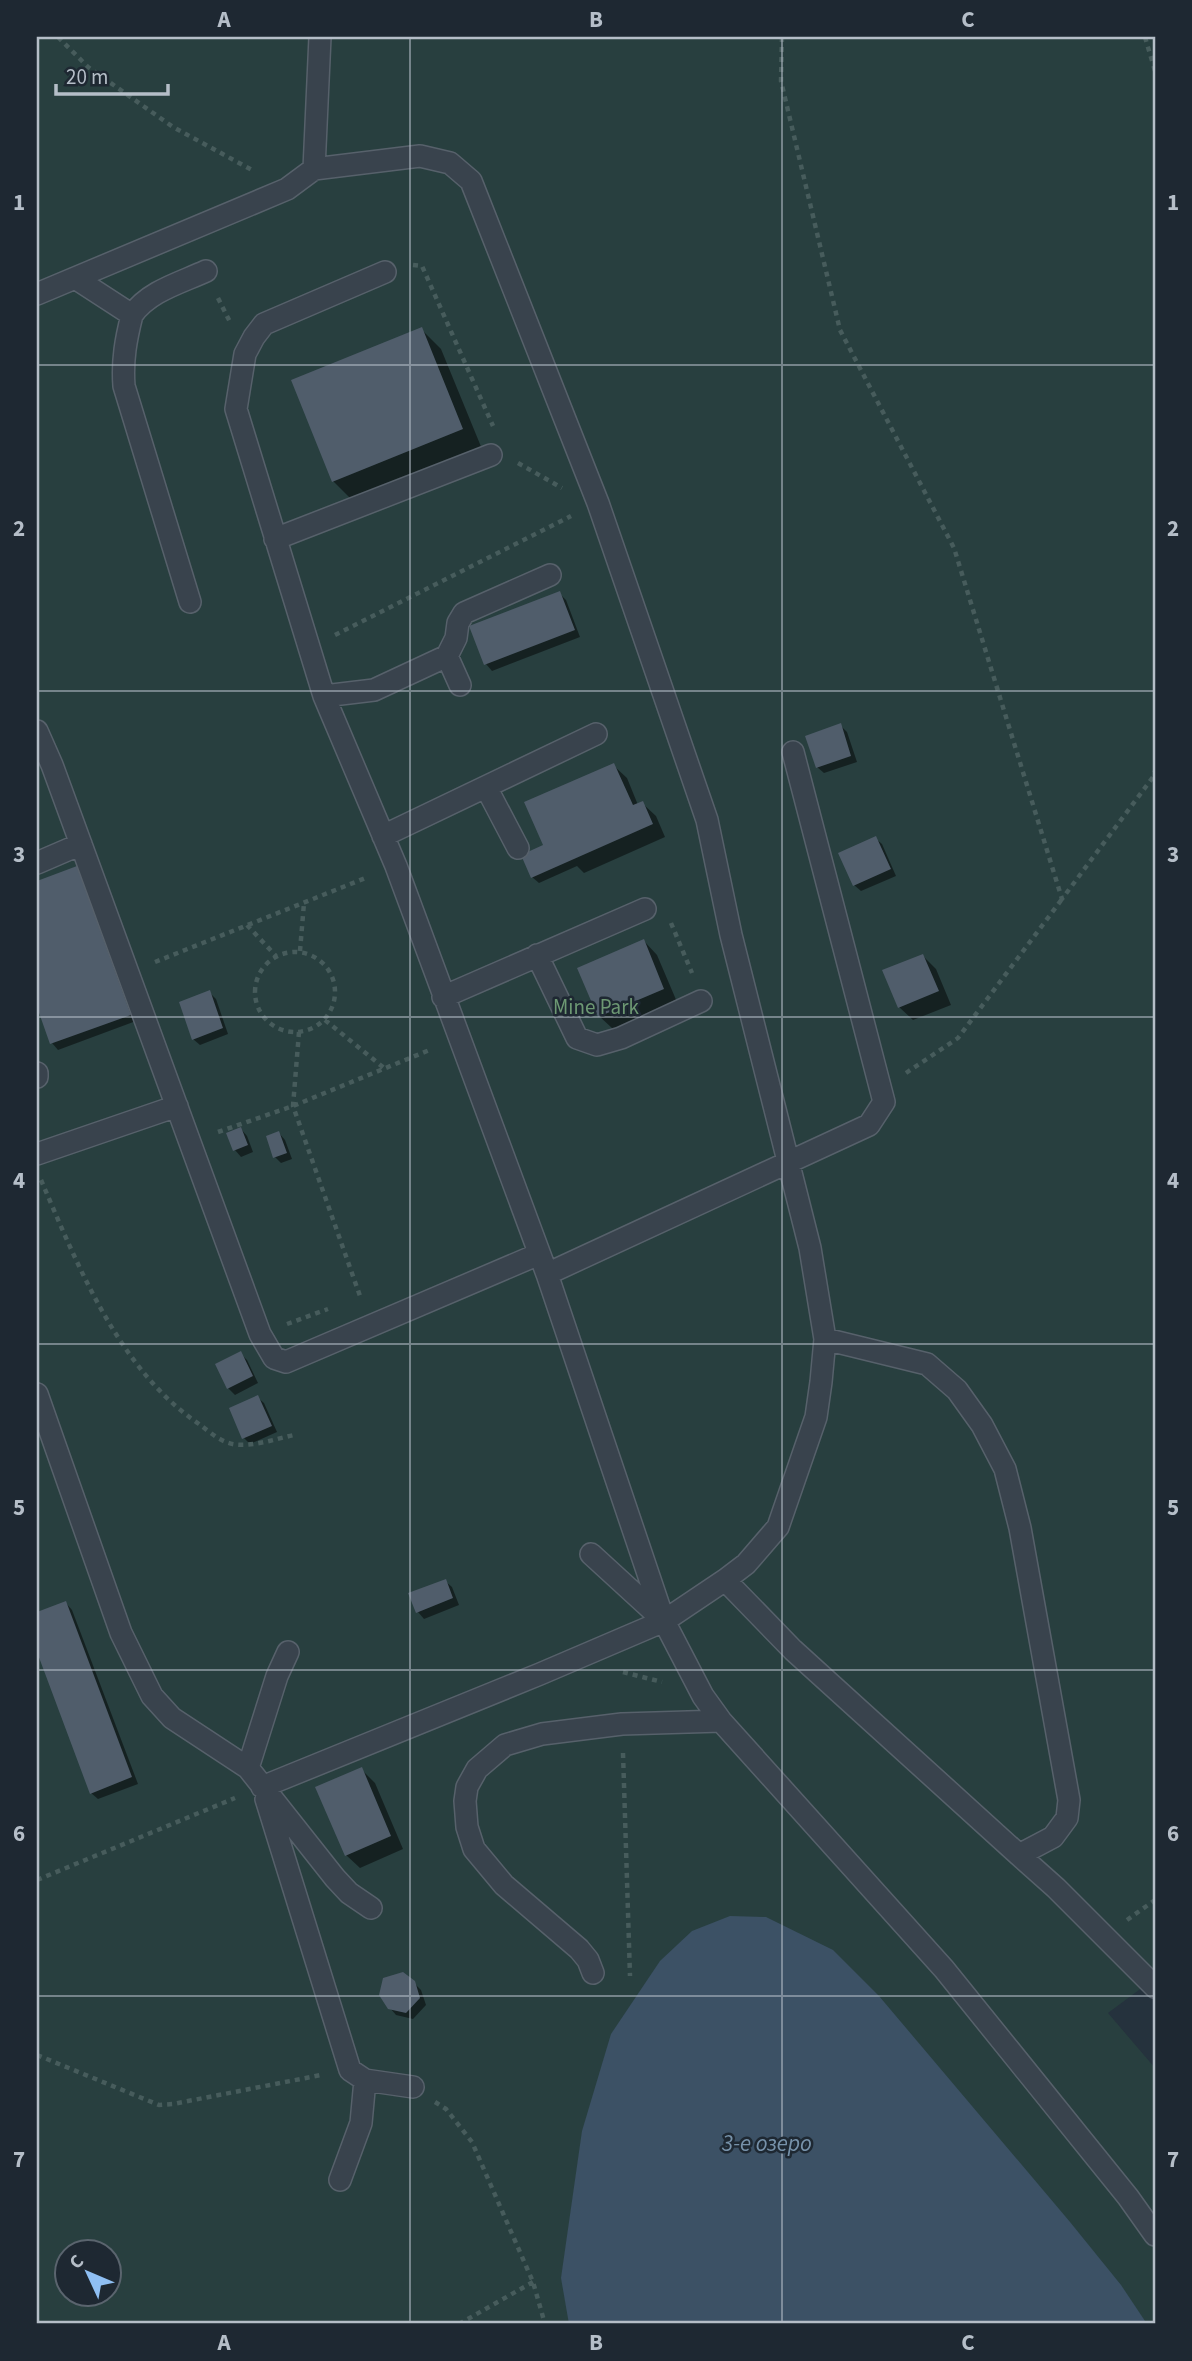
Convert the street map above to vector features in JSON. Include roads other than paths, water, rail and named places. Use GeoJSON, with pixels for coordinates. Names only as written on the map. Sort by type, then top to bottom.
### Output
{"type":"FeatureCollection","features":[{"type":"Feature","properties":{"kind":"lane"},"geometry":{"type":"LineString","coordinates":[[314,169],[320,37]]}},
{"type":"Feature","properties":{"kind":"lane"},"geometry":{"type":"LineString","coordinates":[[37,294],[287,189],[314,169],[420,156],[450,163],[471,181],[598,503],[707,820],[731,935],[810,1248],[825,1339],[816,1417],[778,1527],[746,1564],[664,1621],[262,1787]]}},
{"type":"Feature","properties":{"kind":"lane"},"geometry":{"type":"LineString","coordinates":[[190,602],[128,407],[122,364],[132,315],[140,304],[149,297],[206,271]]}},
{"type":"Feature","properties":{"kind":"lane"},"geometry":{"type":"LineString","coordinates":[[385,272],[264,324],[245,354],[236,409],[324,696],[396,866],[543,1264],[664,1621],[703,1696],[721,1721],[944,1969],[1128,2197],[1155,2235]]}},
{"type":"Feature","properties":{"kind":"lane"},"geometry":{"type":"LineString","coordinates":[[75,278],[132,315]]}},
{"type":"Feature","properties":{"kind":"lane"},"geometry":{"type":"LineString","coordinates":[[275,538],[494,451]]}},
{"type":"Feature","properties":{"kind":"lane"},"geometry":{"type":"LineString","coordinates":[[324,696],[374,690],[447,656],[464,612],[550,575]]}},
{"type":"Feature","properties":{"kind":"lane"},"geometry":{"type":"LineString","coordinates":[[447,656],[460,685]]}},
{"type":"Feature","properties":{"kind":"lane"},"geometry":{"type":"LineString","coordinates":[[37,731],[52,765],[260,1334],[274,1358],[286,1362],[543,1264],[788,1162],[869,1125],[884,1102],[793,752]]}},
{"type":"Feature","properties":{"kind":"lane"},"geometry":{"type":"LineString","coordinates":[[383,836],[597,734]]}},
{"type":"Feature","properties":{"kind":"lane"},"geometry":{"type":"LineString","coordinates":[[486,786],[518,848]]}},
{"type":"Feature","properties":{"kind":"lane"},"geometry":{"type":"LineString","coordinates":[[37,863],[81,844]]}},
{"type":"Feature","properties":{"kind":"lane"},"geometry":{"type":"LineString","coordinates":[[443,997],[646,909]]}},
{"type":"Feature","properties":{"kind":"lane"},"geometry":{"type":"LineString","coordinates":[[537,955],[577,1038],[597,1045],[621,1038],[701,1001]]}},
{"type":"Feature","properties":{"kind":"lane"},"geometry":{"type":"LineString","coordinates":[[37,1154],[177,1106]]}},
{"type":"Feature","properties":{"kind":"lane"},"geometry":{"type":"LineString","coordinates":[[825,1339],[927,1364],[957,1390],[982,1425],[1005,1469],[1020,1528],[1069,1800],[1067,1818],[1052,1837],[1018,1855]]}},
{"type":"Feature","properties":{"kind":"lane"},"geometry":{"type":"LineString","coordinates":[[37,1394],[121,1633],[152,1696],[172,1718],[248,1769],[335,1878],[349,1893],[371,1908]]}},
{"type":"Feature","properties":{"kind":"lane"},"geometry":{"type":"LineString","coordinates":[[591,1554],[664,1621]]}},
{"type":"Feature","properties":{"kind":"lane"},"geometry":{"type":"LineString","coordinates":[[725,1580],[793,1650],[1056,1888],[1155,1987]]}},
{"type":"Feature","properties":{"kind":"lane"},"geometry":{"type":"LineString","coordinates":[[248,1769],[277,1676],[288,1652]]}},
{"type":"Feature","properties":{"kind":"lane"},"geometry":{"type":"LineString","coordinates":[[593,1973],[588,1960],[579,1949],[505,1885],[474,1849],[467,1827],[467,1787],[477,1769],[505,1745],[542,1734],[622,1724],[721,1721]]}},
{"type":"Feature","properties":{"kind":"lane"},"geometry":{"type":"LineString","coordinates":[[262,1787],[357,2075],[361,2123],[340,2180]]}},
{"type":"Feature","properties":{"kind":"lane"},"geometry":{"type":"LineString","coordinates":[[357,2075],[413,2087]]}},
{"type":"Feature","properties":{"kind":"water","name":"3-е озеро"},"geometry":{"type":"Polygon","coordinates":[[[730,1916],[766,1917],[833,1950],[879,1996],[1070,2222],[1121,2285],[1147,2324],[569,2324],[561,2278],[582,2131],[611,2034],[660,1961],[692,1931],[730,1916]]]}},
{"type":"Feature","properties":{"kind":"park label","name":"Mine Park"},"geometry":{"type":"Point","coordinates":[596,1007]}}]}
